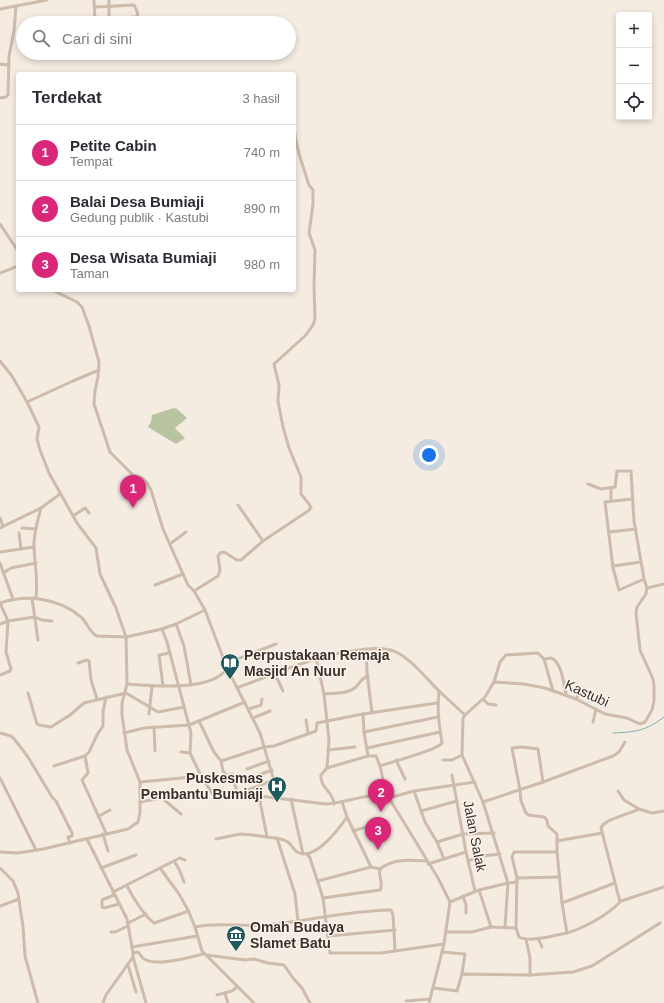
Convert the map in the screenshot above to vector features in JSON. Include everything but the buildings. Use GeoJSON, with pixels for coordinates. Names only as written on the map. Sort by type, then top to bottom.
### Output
{"type":"FeatureCollection","features":[{"type":"Feature","properties":{"kind":"street"},"geometry":{"type":"LineString","coordinates":[[0,9],[30,2],[48,0]]}},
{"type":"Feature","properties":{"kind":"street"},"geometry":{"type":"LineString","coordinates":[[94,0],[96,16]]}},
{"type":"Feature","properties":{"kind":"street"},"geometry":{"type":"LineString","coordinates":[[109,0],[109,16]]}},
{"type":"Feature","properties":{"kind":"street"},"geometry":{"type":"LineString","coordinates":[[96,7],[134,5],[138,14],[137,16]]}},
{"type":"Feature","properties":{"kind":"street"},"geometry":{"type":"LineString","coordinates":[[0,98],[8,95],[9,65],[16,6]]}},
{"type":"Feature","properties":{"kind":"street"},"geometry":{"type":"LineString","coordinates":[[0,64],[9,65]]}},
{"type":"Feature","properties":{"kind":"street"},"geometry":{"type":"LineString","coordinates":[[194,591],[218,576],[220,570],[218,556],[220,553],[223,552],[234,559],[241,560],[264,541],[308,511],[311,507],[302,494],[301,477],[289,448],[283,426],[278,401],[279,385],[274,364],[306,335],[316,319],[314,286],[315,250],[309,233],[313,204],[313,190],[309,185],[298,154],[296,142]]}},
{"type":"Feature","properties":{"kind":"street"},"geometry":{"type":"LineString","coordinates":[[0,224],[16,244]]}},
{"type":"Feature","properties":{"kind":"street"},"geometry":{"type":"LineString","coordinates":[[0,273],[16,267]]}},
{"type":"Feature","properties":{"kind":"street"},"geometry":{"type":"LineString","coordinates":[[55,292],[78,302],[82,307],[99,362],[94,404],[110,452],[130,473],[134,476],[142,478],[151,490],[170,544],[183,574],[188,585],[194,591],[204,610],[227,663],[227,668],[253,718],[272,770],[279,798]]}},
{"type":"Feature","properties":{"kind":"street"},"geometry":{"type":"LineString","coordinates":[[0,361],[12,376],[39,427],[37,438],[49,473],[86,537],[96,548],[100,574],[116,608],[126,637],[127,684],[126,693],[122,704],[124,733],[128,750],[140,782],[139,818],[136,824],[128,829],[105,832],[87,839],[69,841],[39,850],[18,853],[0,852]]}},
{"type":"Feature","properties":{"kind":"street"},"geometry":{"type":"LineString","coordinates":[[27,402],[99,370]]}},
{"type":"Feature","properties":{"kind":"street"},"geometry":{"type":"LineString","coordinates":[[588,484],[601,489],[611,489],[616,486],[617,471],[631,471],[632,499],[644,579],[647,588],[664,584]]}},
{"type":"Feature","properties":{"kind":"street"},"geometry":{"type":"LineString","coordinates":[[611,489],[611,501]]}},
{"type":"Feature","properties":{"kind":"street"},"geometry":{"type":"LineString","coordinates":[[0,518],[2,527],[41,508],[60,494]]}},
{"type":"Feature","properties":{"kind":"street"},"geometry":{"type":"LineString","coordinates":[[632,499],[605,502],[613,566],[619,589],[644,579]]}},
{"type":"Feature","properties":{"kind":"street"},"geometry":{"type":"LineString","coordinates":[[238,505],[264,541]]}},
{"type":"Feature","properties":{"kind":"street"},"geometry":{"type":"LineString","coordinates":[[38,640],[34,617],[34,598],[37,578],[34,547],[36,529],[41,508]]}},
{"type":"Feature","properties":{"kind":"street"},"geometry":{"type":"LineString","coordinates":[[73,516],[84,508],[89,513]]}},
{"type":"Feature","properties":{"kind":"street"},"geometry":{"type":"LineString","coordinates":[[22,528],[36,529]]}},
{"type":"Feature","properties":{"kind":"street"},"geometry":{"type":"LineString","coordinates":[[609,532],[636,529]]}},
{"type":"Feature","properties":{"kind":"street"},"geometry":{"type":"LineString","coordinates":[[170,544],[186,532]]}},
{"type":"Feature","properties":{"kind":"street"},"geometry":{"type":"LineString","coordinates":[[20,533],[22,549]]}},
{"type":"Feature","properties":{"kind":"street"},"geometry":{"type":"LineString","coordinates":[[0,552],[34,547]]}},
{"type":"Feature","properties":{"kind":"street"},"geometry":{"type":"LineString","coordinates":[[613,566],[641,562]]}},
{"type":"Feature","properties":{"kind":"street"},"geometry":{"type":"LineString","coordinates":[[3,572],[11,568],[36,563]]}},
{"type":"Feature","properties":{"kind":"street"},"geometry":{"type":"LineString","coordinates":[[0,566],[13,599]]}},
{"type":"Feature","properties":{"kind":"street"},"geometry":{"type":"LineString","coordinates":[[155,585],[183,574]]}},
{"type":"Feature","properties":{"kind":"street","name":"Kastubi"},"geometry":{"type":"LineString","coordinates":[[494,682],[524,684],[553,690],[566,694],[605,714],[619,716],[642,724],[648,718],[654,701],[652,679],[640,651],[636,614],[637,607],[646,594],[647,588]]}},
{"type":"Feature","properties":{"kind":"street"},"geometry":{"type":"LineString","coordinates":[[0,674],[10,671],[11,669],[6,652],[8,621],[0,602],[13,599],[34,598],[61,604],[69,608],[86,622],[93,633],[97,636],[126,637],[162,629],[176,624],[204,610]]}},
{"type":"Feature","properties":{"kind":"street"},"geometry":{"type":"LineString","coordinates":[[0,624],[8,621],[34,617],[52,621]]}},
{"type":"Feature","properties":{"kind":"street"},"geometry":{"type":"LineString","coordinates":[[176,624],[184,646],[191,685]]}},
{"type":"Feature","properties":{"kind":"street"},"geometry":{"type":"LineString","coordinates":[[162,629],[170,653],[191,733],[190,753],[204,781],[214,795],[259,796],[334,804],[370,796],[384,796],[388,798],[438,878],[450,902],[444,944],[429,1003]]}},
{"type":"Feature","properties":{"kind":"street"},"geometry":{"type":"LineString","coordinates":[[227,663],[276,644]]}},
{"type":"Feature","properties":{"kind":"street"},"geometry":{"type":"LineString","coordinates":[[366,649],[372,713]]}},
{"type":"Feature","properties":{"kind":"street"},"geometry":{"type":"LineString","coordinates":[[237,688],[316,658],[339,652],[366,649],[386,649],[398,653],[406,659],[465,715]]}},
{"type":"Feature","properties":{"kind":"street"},"geometry":{"type":"LineString","coordinates":[[163,686],[159,655],[170,653]]}},
{"type":"Feature","properties":{"kind":"street"},"geometry":{"type":"LineString","coordinates":[[505,927],[508,883],[494,833],[483,802],[462,755],[463,718],[483,699],[494,682],[500,662],[506,655],[538,653],[544,659],[553,690]]}},
{"type":"Feature","properties":{"kind":"street"},"geometry":{"type":"LineString","coordinates":[[316,658],[324,694],[329,740],[327,768]]}},
{"type":"Feature","properties":{"kind":"street"},"geometry":{"type":"LineString","coordinates":[[544,659],[551,658],[556,661],[562,676],[566,694]]}},
{"type":"Feature","properties":{"kind":"street"},"geometry":{"type":"LineString","coordinates":[[78,663],[86,660],[89,661],[91,680],[97,699]]}},
{"type":"Feature","properties":{"kind":"street"},"geometry":{"type":"LineString","coordinates":[[127,684],[152,686],[191,685],[217,678],[222,675],[227,668]]}},
{"type":"Feature","properties":{"kind":"street"},"geometry":{"type":"LineString","coordinates":[[275,674],[283,691]]}},
{"type":"Feature","properties":{"kind":"street"},"geometry":{"type":"LineString","coordinates":[[324,694],[339,693],[350,690],[362,679],[368,676]]}},
{"type":"Feature","properties":{"kind":"street"},"geometry":{"type":"LineString","coordinates":[[149,714],[152,686]]}},
{"type":"Feature","properties":{"kind":"street"},"geometry":{"type":"LineString","coordinates":[[380,766],[441,746],[442,743],[437,703],[439,691]]}},
{"type":"Feature","properties":{"kind":"street"},"geometry":{"type":"LineString","coordinates":[[28,693],[37,724],[47,727],[70,715],[84,703],[126,693],[159,712],[184,708]]}},
{"type":"Feature","properties":{"kind":"street"},"geometry":{"type":"LineString","coordinates":[[576,699],[579,694],[581,694]]}},
{"type":"Feature","properties":{"kind":"street"},"geometry":{"type":"LineString","coordinates":[[54,766],[85,756],[90,752],[97,735],[103,726],[103,712],[106,697]]}},
{"type":"Feature","properties":{"kind":"street"},"geometry":{"type":"LineString","coordinates":[[249,709],[261,705],[262,699]]}},
{"type":"Feature","properties":{"kind":"street"},"geometry":{"type":"LineString","coordinates":[[483,699],[488,704],[496,705]]}},
{"type":"Feature","properties":{"kind":"street"},"geometry":{"type":"LineString","coordinates":[[124,733],[154,727],[189,725],[245,702]]}},
{"type":"Feature","properties":{"kind":"street"},"geometry":{"type":"LineString","coordinates":[[221,761],[264,747],[274,746],[316,731],[317,723],[363,714],[437,703]]}},
{"type":"Feature","properties":{"kind":"street"},"geometry":{"type":"LineString","coordinates":[[593,722],[596,709]]}},
{"type":"Feature","properties":{"kind":"street"},"geometry":{"type":"LineString","coordinates":[[253,718],[270,710]]}},
{"type":"Feature","properties":{"kind":"street"},"geometry":{"type":"LineString","coordinates":[[363,714],[368,756]]}},
{"type":"Feature","properties":{"kind":"street"},"geometry":{"type":"LineString","coordinates":[[364,732],[438,717]]}},
{"type":"Feature","properties":{"kind":"street"},"geometry":{"type":"LineString","coordinates":[[306,720],[308,734]]}},
{"type":"Feature","properties":{"kind":"street"},"geometry":{"type":"LineString","coordinates":[[199,721],[214,752],[221,761],[223,771],[226,775]]}},
{"type":"Feature","properties":{"kind":"street"},"geometry":{"type":"LineString","coordinates":[[154,727],[155,751]]}},
{"type":"Feature","properties":{"kind":"street"},"geometry":{"type":"LineString","coordinates":[[367,748],[440,732]]}},
{"type":"Feature","properties":{"kind":"street"},"geometry":{"type":"LineString","coordinates":[[0,733],[11,736],[28,757],[52,797],[56,801],[72,833],[72,836],[68,837],[69,841]]}},
{"type":"Feature","properties":{"kind":"street"},"geometry":{"type":"LineString","coordinates":[[483,802],[613,756],[619,752],[625,742]]}},
{"type":"Feature","properties":{"kind":"street"},"geometry":{"type":"LineString","coordinates":[[328,750],[355,747]]}},
{"type":"Feature","properties":{"kind":"street"},"geometry":{"type":"LineString","coordinates":[[543,782],[538,749],[522,747],[512,748],[521,801],[526,813],[529,815],[542,816],[546,818],[548,826],[556,832],[562,903],[568,933]]}},
{"type":"Feature","properties":{"kind":"street"},"geometry":{"type":"LineString","coordinates":[[181,752],[190,753]]}},
{"type":"Feature","properties":{"kind":"street"},"geometry":{"type":"LineString","coordinates":[[443,760],[452,760],[462,755]]}},
{"type":"Feature","properties":{"kind":"street"},"geometry":{"type":"LineString","coordinates":[[85,756],[87,774],[82,781],[105,832],[108,851]]}},
{"type":"Feature","properties":{"kind":"street"},"geometry":{"type":"LineString","coordinates":[[334,804],[334,797],[321,780],[321,775],[327,768],[368,756],[376,756],[380,766],[384,796]]}},
{"type":"Feature","properties":{"kind":"street"},"geometry":{"type":"LineString","coordinates":[[396,760],[405,779]]}},
{"type":"Feature","properties":{"kind":"street"},"geometry":{"type":"LineString","coordinates":[[247,769],[269,761]]}},
{"type":"Feature","properties":{"kind":"street"},"geometry":{"type":"LineString","coordinates":[[240,782],[272,770]]}},
{"type":"Feature","properties":{"kind":"street"},"geometry":{"type":"LineString","coordinates":[[140,782],[192,776],[204,781],[226,775],[232,775],[238,796]]}},
{"type":"Feature","properties":{"kind":"street","name":"Jalan Salak"},"geometry":{"type":"LineString","coordinates":[[452,775],[468,861],[491,927]]}},
{"type":"Feature","properties":{"kind":"street"},"geometry":{"type":"LineString","coordinates":[[0,778],[39,850]]}},
{"type":"Feature","properties":{"kind":"street"},"geometry":{"type":"LineString","coordinates":[[242,792],[274,780]]}},
{"type":"Feature","properties":{"kind":"street"},"geometry":{"type":"LineString","coordinates":[[388,798],[414,791],[475,782]]}},
{"type":"Feature","properties":{"kind":"street"},"geometry":{"type":"LineString","coordinates":[[414,791],[425,822],[437,842],[444,859]]}},
{"type":"Feature","properties":{"kind":"street"},"geometry":{"type":"LineString","coordinates":[[618,791],[624,800],[639,809],[652,813],[664,811]]}},
{"type":"Feature","properties":{"kind":"street"},"geometry":{"type":"LineString","coordinates":[[259,796],[267,838]]}},
{"type":"Feature","properties":{"kind":"street"},"geometry":{"type":"LineString","coordinates":[[140,802],[162,798],[181,814]]}},
{"type":"Feature","properties":{"kind":"street"},"geometry":{"type":"LineString","coordinates":[[291,799],[303,854]]}},
{"type":"Feature","properties":{"kind":"street"},"geometry":{"type":"LineString","coordinates":[[421,811],[457,801]]}},
{"type":"Feature","properties":{"kind":"street"},"geometry":{"type":"LineString","coordinates":[[342,802],[353,831],[371,866]]}},
{"type":"Feature","properties":{"kind":"street"},"geometry":{"type":"LineString","coordinates":[[621,901],[602,833],[602,826],[606,822],[639,809]]}},
{"type":"Feature","properties":{"kind":"street"},"geometry":{"type":"LineString","coordinates":[[99,816],[110,810]]}},
{"type":"Feature","properties":{"kind":"street"},"geometry":{"type":"LineString","coordinates":[[216,839],[240,834],[277,838],[289,843],[294,850],[307,854],[320,847],[337,832],[347,817]]}},
{"type":"Feature","properties":{"kind":"street"},"geometry":{"type":"LineString","coordinates":[[353,831],[383,822]]}},
{"type":"Feature","properties":{"kind":"street"},"geometry":{"type":"LineString","coordinates":[[437,842],[463,834],[494,833]]}},
{"type":"Feature","properties":{"kind":"street"},"geometry":{"type":"LineString","coordinates":[[557,841],[602,833]]}},
{"type":"Feature","properties":{"kind":"street"},"geometry":{"type":"LineString","coordinates":[[277,838],[295,894],[298,921]]}},
{"type":"Feature","properties":{"kind":"street"},"geometry":{"type":"LineString","coordinates":[[87,839],[128,924],[133,955],[146,1003]]}},
{"type":"Feature","properties":{"kind":"street"},"geometry":{"type":"LineString","coordinates":[[318,881],[371,866],[380,869],[389,864],[404,860],[427,862],[444,859],[466,852]]}},
{"type":"Feature","properties":{"kind":"street"},"geometry":{"type":"LineString","coordinates":[[557,852],[514,852],[512,855],[517,880],[516,928],[519,937],[526,939],[568,933],[586,925],[619,904],[621,901],[664,887]]}},
{"type":"Feature","properties":{"kind":"street"},"geometry":{"type":"LineString","coordinates":[[307,854],[310,858],[323,898],[329,951],[331,954],[381,953],[444,944]]}},
{"type":"Feature","properties":{"kind":"street"},"geometry":{"type":"LineString","coordinates":[[468,861],[482,856],[500,854]]}},
{"type":"Feature","properties":{"kind":"street"},"geometry":{"type":"LineString","coordinates":[[101,868],[136,855]]}},
{"type":"Feature","properties":{"kind":"street"},"geometry":{"type":"LineString","coordinates":[[119,904],[104,908],[102,907],[102,900],[180,858],[185,860]]}},
{"type":"Feature","properties":{"kind":"street"},"geometry":{"type":"LineString","coordinates":[[174,861],[184,882]]}},
{"type":"Feature","properties":{"kind":"street"},"geometry":{"type":"LineString","coordinates":[[0,868],[13,881],[20,899],[25,956],[38,1003]]}},
{"type":"Feature","properties":{"kind":"street"},"geometry":{"type":"LineString","coordinates":[[160,868],[179,894],[189,911],[201,949],[205,955],[254,1003]]}},
{"type":"Feature","properties":{"kind":"street"},"geometry":{"type":"LineString","coordinates":[[323,898],[380,890],[382,887],[379,873],[380,869]]}},
{"type":"Feature","properties":{"kind":"street"},"geometry":{"type":"LineString","coordinates":[[450,902],[477,890],[517,880],[560,877]]}},
{"type":"Feature","properties":{"kind":"street"},"geometry":{"type":"LineString","coordinates":[[562,903],[615,883]]}},
{"type":"Feature","properties":{"kind":"street"},"geometry":{"type":"LineString","coordinates":[[127,886],[152,923],[156,923],[189,911]]}},
{"type":"Feature","properties":{"kind":"street"},"geometry":{"type":"LineString","coordinates":[[463,896],[466,906],[466,913]]}},
{"type":"Feature","properties":{"kind":"street"},"geometry":{"type":"LineString","coordinates":[[0,906],[20,899]]}},
{"type":"Feature","properties":{"kind":"street"},"geometry":{"type":"LineString","coordinates":[[195,928],[209,924],[249,926],[391,910],[393,915],[395,950]]}},
{"type":"Feature","properties":{"kind":"street"},"geometry":{"type":"LineString","coordinates":[[110,932],[115,932],[146,914]]}},
{"type":"Feature","properties":{"kind":"street"},"geometry":{"type":"LineString","coordinates":[[462,974],[530,975],[573,972],[592,966],[660,922]]}},
{"type":"Feature","properties":{"kind":"street"},"geometry":{"type":"LineString","coordinates":[[446,932],[472,932],[491,927],[516,928]]}},
{"type":"Feature","properties":{"kind":"street"},"geometry":{"type":"LineString","coordinates":[[328,936],[394,930]]}},
{"type":"Feature","properties":{"kind":"street"},"geometry":{"type":"LineString","coordinates":[[132,947],[197,936]]}},
{"type":"Feature","properties":{"kind":"street"},"geometry":{"type":"LineString","coordinates":[[538,938],[542,947]]}},
{"type":"Feature","properties":{"kind":"street"},"geometry":{"type":"LineString","coordinates":[[526,939],[530,958],[530,975]]}},
{"type":"Feature","properties":{"kind":"street"},"geometry":{"type":"LineString","coordinates":[[103,1003],[106,995],[128,965],[133,955],[138,952],[144,959],[161,962],[205,955],[245,960],[254,959],[284,965],[302,988],[310,1003]]}},
{"type":"Feature","properties":{"kind":"street"},"geometry":{"type":"LineString","coordinates":[[434,988],[456,991],[459,988],[465,954],[442,952]]}},
{"type":"Feature","properties":{"kind":"street"},"geometry":{"type":"LineString","coordinates":[[128,965],[136,992]]}},
{"type":"Feature","properties":{"kind":"street"},"geometry":{"type":"LineString","coordinates":[[217,995],[225,994],[237,987]]}},
{"type":"Feature","properties":{"kind":"street"},"geometry":{"type":"LineString","coordinates":[[225,994],[228,1003]]}},
{"type":"Feature","properties":{"kind":"street"},"geometry":{"type":"LineString","coordinates":[[406,1001],[430,999]]}},
{"type":"Feature","properties":{"kind":"green space"},"geometry":{"type":"Polygon","coordinates":[[[174,408],[187,418],[175,428],[185,438],[176,444],[148,427],[151,422],[152,415],[174,408]]]}},
{"type":"Feature","properties":{"kind":"waterway"},"geometry":{"type":"LineString","coordinates":[[613,733],[640,730],[658,722],[664,717]]}},
{"type":"Feature","properties":{"kind":"place","name":"Petite Cabin"},"geometry":{"type":"Point","coordinates":[133,508]}},
{"type":"Feature","properties":{"kind":"place","name":"Perpustakaan Remaja Masjid An Nuur"},"geometry":{"type":"Point","coordinates":[230,680]}},
{"type":"Feature","properties":{"kind":"place","name":"Puskesmas Pembantu Bumiaji"},"geometry":{"type":"Point","coordinates":[277,803]}},
{"type":"Feature","properties":{"kind":"place","name":"Balai Desa Bumiaji"},"geometry":{"type":"Point","coordinates":[381,812]}},
{"type":"Feature","properties":{"kind":"place","name":"Desa Wisata Bumiaji"},"geometry":{"type":"Point","coordinates":[378,850]}},
{"type":"Feature","properties":{"kind":"place","name":"Omah Budaya Slamet Batu"},"geometry":{"type":"Point","coordinates":[236,952]}}]}
